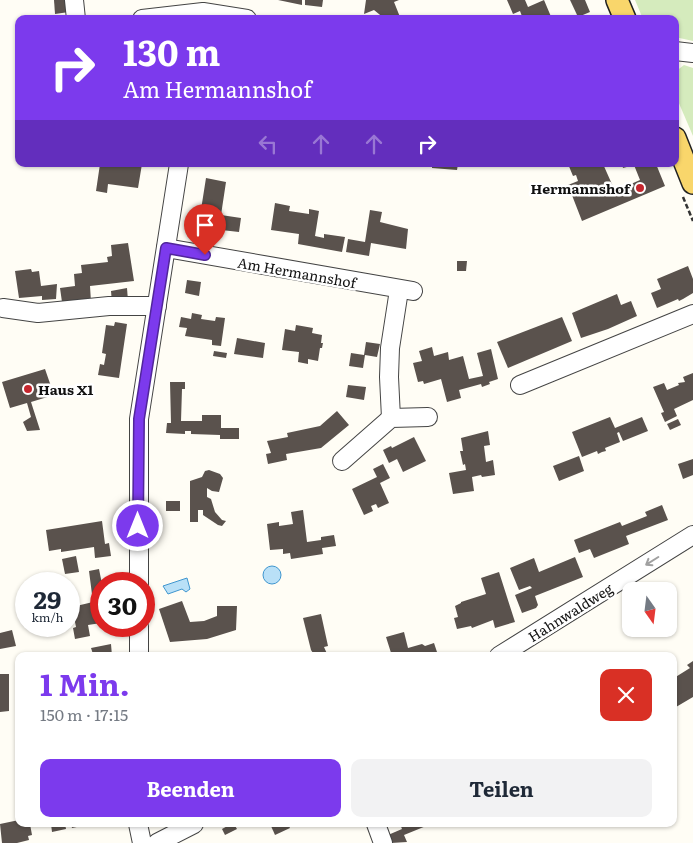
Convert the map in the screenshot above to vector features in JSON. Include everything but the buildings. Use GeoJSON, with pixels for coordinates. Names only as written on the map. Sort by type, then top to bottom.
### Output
{"type":"FeatureCollection","features":[{"type":"Feature","properties":{"kind":"main road"},"geometry":{"type":"LineString","coordinates":[[617,0],[623,15]]}},
{"type":"Feature","properties":{"kind":"main road"},"geometry":{"type":"LineString","coordinates":[[679,148],[693,183]]}},
{"type":"Feature","properties":{"kind":"street"},"geometry":{"type":"LineString","coordinates":[[74,0],[76,15]]}},
{"type":"Feature","properties":{"kind":"street"},"geometry":{"type":"LineString","coordinates":[[169,15],[203,10],[227,15]]}},
{"type":"Feature","properties":{"kind":"street"},"geometry":{"type":"LineString","coordinates":[[679,51],[693,53]]}},
{"type":"Feature","properties":{"kind":"street"},"geometry":{"type":"LineString","coordinates":[[139,572],[139,419],[180,167]]}},
{"type":"Feature","properties":{"kind":"street","name":"Am Hermannshof"},"geometry":{"type":"LineString","coordinates":[[166,248],[406,290],[390,358],[391,418]]}},
{"type":"Feature","properties":{"kind":"street"},"geometry":{"type":"LineString","coordinates":[[3,308],[38,313],[109,306],[157,306]]}},
{"type":"Feature","properties":{"kind":"street"},"geometry":{"type":"LineString","coordinates":[[520,385],[693,314]]}},
{"type":"Feature","properties":{"kind":"street"},"geometry":{"type":"LineString","coordinates":[[342,461],[391,418],[428,418]]}},
{"type":"Feature","properties":{"kind":"street","name":"Hahnwaldweg"},"geometry":{"type":"LineString","coordinates":[[505,652],[693,535]]}},
{"type":"Feature","properties":{"kind":"street"},"geometry":{"type":"LineString","coordinates":[[139,637],[139,652]]}},
{"type":"Feature","properties":{"kind":"street"},"geometry":{"type":"LineString","coordinates":[[139,827],[142,843]]}},
{"type":"Feature","properties":{"kind":"street"},"geometry":{"type":"LineString","coordinates":[[156,843],[188,827]]}},
{"type":"Feature","properties":{"kind":"street"},"geometry":{"type":"LineString","coordinates":[[377,827],[383,843]]}},
{"type":"Feature","properties":{"kind":"green space"},"geometry":{"type":"Polygon","coordinates":[[[635,0],[693,0],[693,41],[679,38],[679,15],[641,15],[635,0]]]}},
{"type":"Feature","properties":{"kind":"green space"},"geometry":{"type":"Polygon","coordinates":[[[684,65],[693,68],[693,136],[679,103],[679,69],[684,65]]]}},
{"type":"Feature","properties":{"kind":"water"},"geometry":{"type":"Polygon","coordinates":[[[272,566],[278,569],[281,575],[278,581],[272,584],[266,581],[263,575],[266,569],[272,566]]]}},
{"type":"Feature","properties":{"kind":"water"},"geometry":{"type":"Polygon","coordinates":[[[187,578],[190,589],[186,592],[182,589],[168,594],[163,586],[187,578]]]}},
{"type":"Feature","properties":{"kind":"place","name":"Hermannshof"},"geometry":{"type":"Point","coordinates":[640,188]}},
{"type":"Feature","properties":{"kind":"place","name":"Haus X1"},"geometry":{"type":"Point","coordinates":[28,389]}},
{"type":"Feature","properties":{"kind":"route"},"geometry":{"type":"LineString","coordinates":[[138,526],[139,419],[166,248],[205,255]]}}]}
